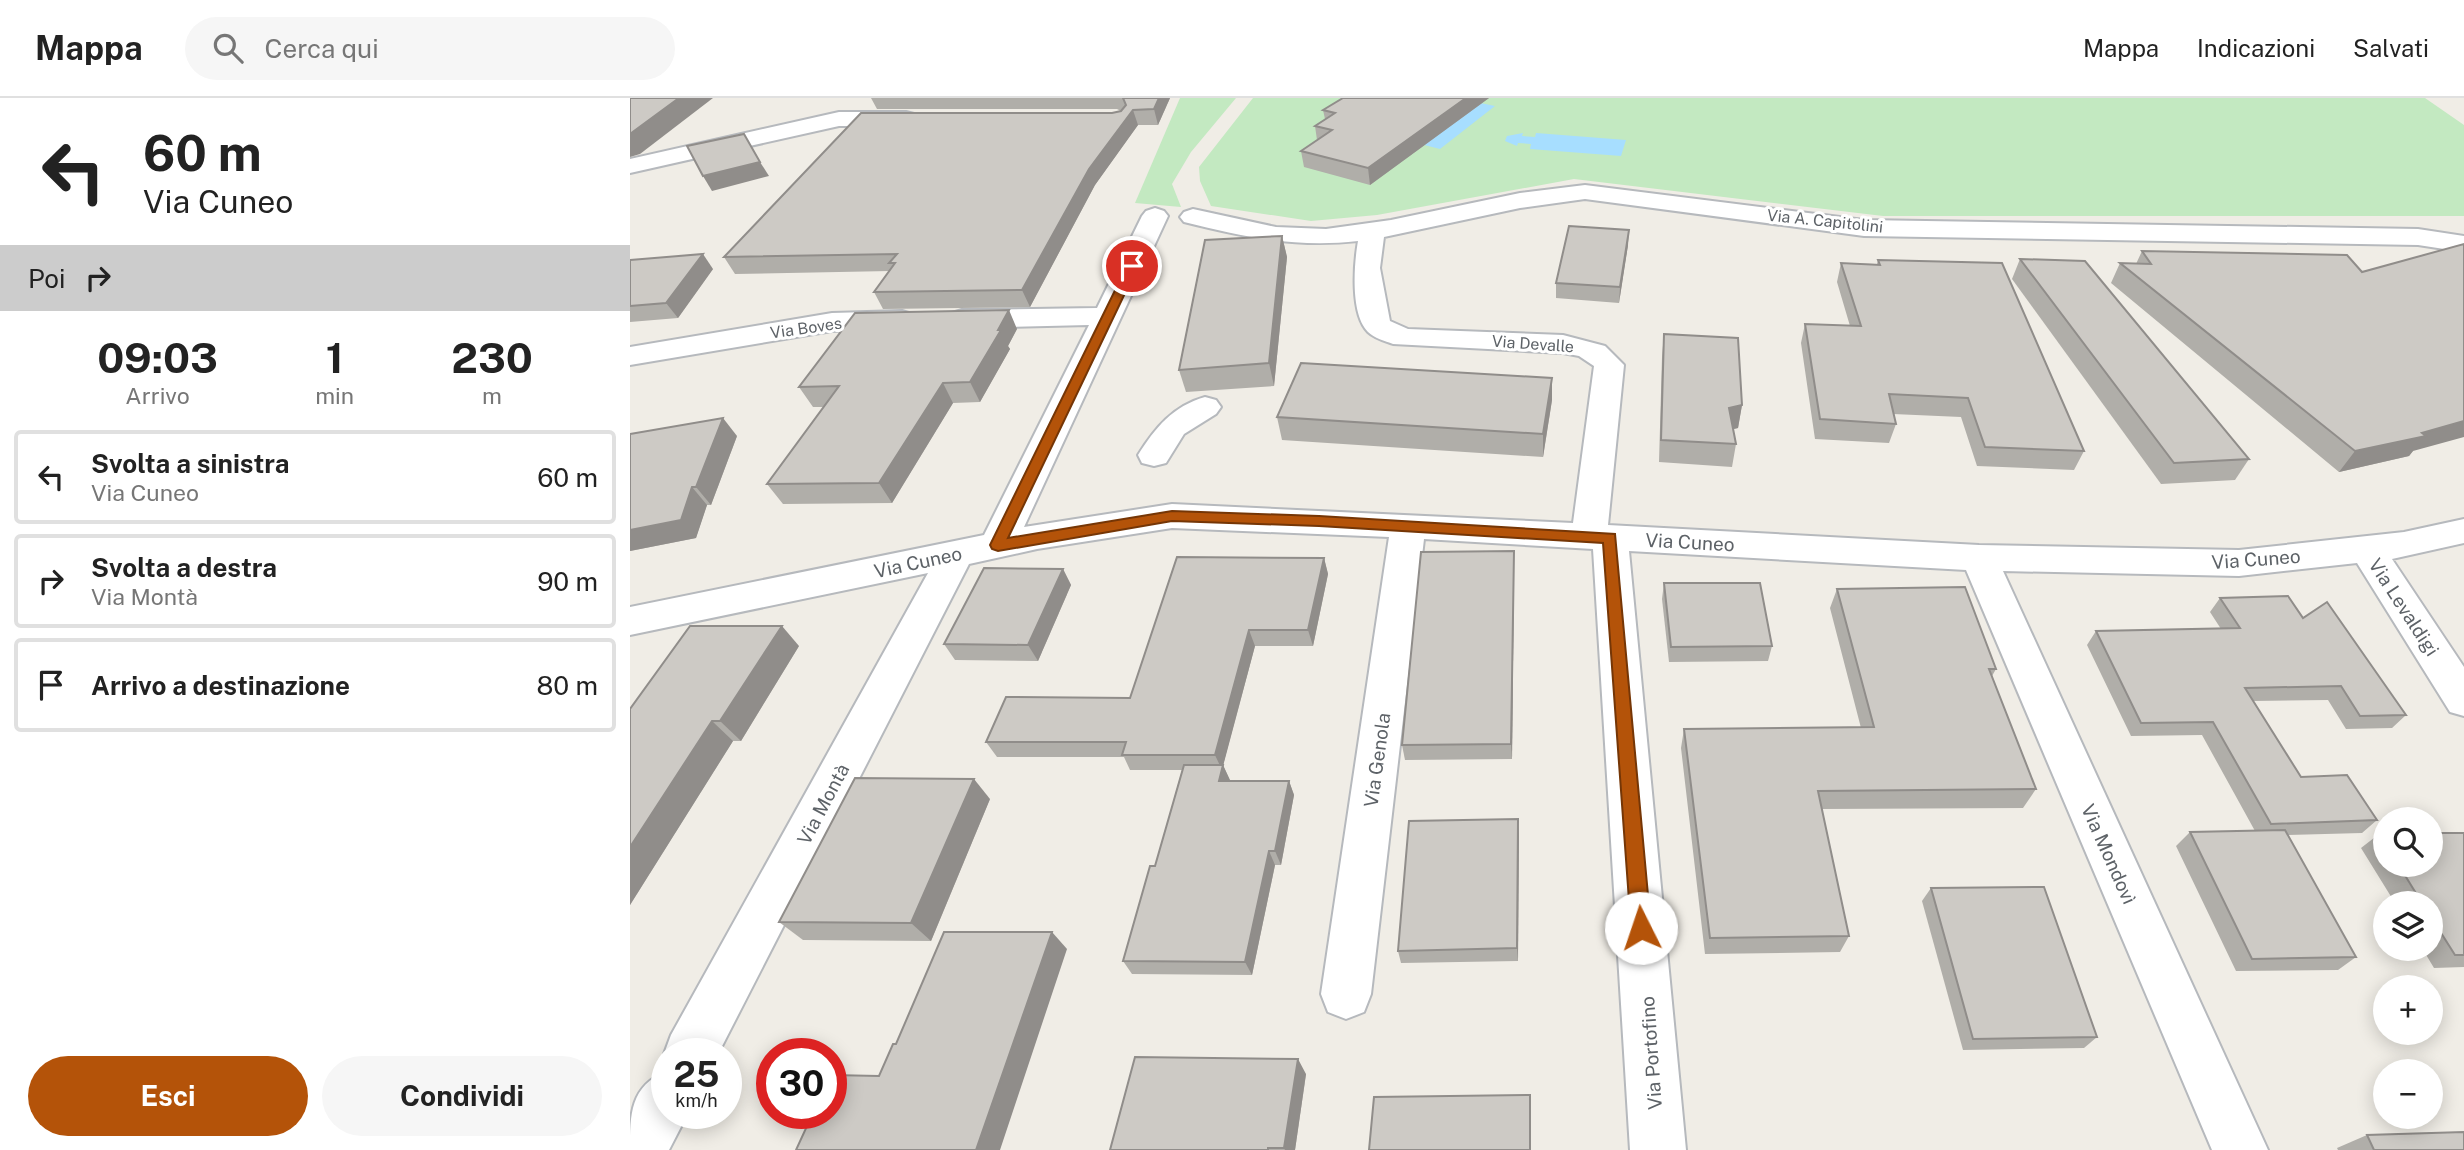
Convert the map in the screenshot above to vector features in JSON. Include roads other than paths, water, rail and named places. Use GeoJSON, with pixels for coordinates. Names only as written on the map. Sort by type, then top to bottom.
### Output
{"type":"FeatureCollection","features":[{"type":"Feature","properties":{"kind":"street"},"geometry":{"type":"LineString","coordinates":[[630,166],[839,119],[922,119]]}},
{"type":"Feature","properties":{"kind":"street","name":"Via A. Capitolini"},"geometry":{"type":"LineString","coordinates":[[1193,217],[1289,235],[1324,237],[1552,195],[1585,192],[1864,228],[2418,237],[2464,244]]}},
{"type":"Feature","properties":{"kind":"street","name":"Via Montà"},"geometry":{"type":"LineString","coordinates":[[699,1038],[1109,316],[1155,216]]}},
{"type":"Feature","properties":{"kind":"street","name":"Via Devalle"},"geometry":{"type":"LineString","coordinates":[[1372,230],[1367,268],[1373,317],[1379,327],[1403,338],[1563,344],[1587,348],[1602,355],[1609,365],[1599,538]]}},
{"type":"Feature","properties":{"kind":"street","name":"Via Boves"},"geometry":{"type":"LineString","coordinates":[[630,356],[832,322],[1109,316]]}},
{"type":"Feature","properties":{"kind":"street"},"geometry":{"type":"LineString","coordinates":[[1154,455],[1172,427],[1205,407]]}},
{"type":"Feature","properties":{"kind":"street","name":"Via Cuneo"},"geometry":{"type":"LineString","coordinates":[[630,621],[977,550],[1172,516],[1408,526],[1979,558],[2239,563],[2404,545],[2464,531]]}},
{"type":"Feature","properties":{"kind":"street","name":"Via Genola"},"geometry":{"type":"LineString","coordinates":[[1346,994],[1408,526]]}},
{"type":"Feature","properties":{"kind":"street","name":"Via Portofino"},"geometry":{"type":"LineString","coordinates":[[1599,538],[1658,1150]]}},
{"type":"Feature","properties":{"kind":"street","name":"Via Levaldigi"},"geometry":{"type":"LineString","coordinates":[[2367,549],[2464,700]]}},
{"type":"Feature","properties":{"kind":"street","name":"Via Mondovì"},"geometry":{"type":"LineString","coordinates":[[1979,558],[2240,1150]]}},
{"type":"Feature","properties":{"kind":"street"},"geometry":{"type":"LineString","coordinates":[[639,1150],[651,1128]]}},
{"type":"Feature","properties":{"kind":"water"},"geometry":{"type":"Polygon","coordinates":[[[1456,98],[1495,106],[1440,149],[1393,137],[1456,98]]]}},
{"type":"Feature","properties":{"kind":"water"},"geometry":{"type":"Polygon","coordinates":[[[1523,133],[1522,136],[1535,137],[1536,133],[1626,140],[1621,156],[1530,149],[1531,144],[1518,143],[1517,146],[1505,141],[1507,136],[1523,133]]]}}]}
